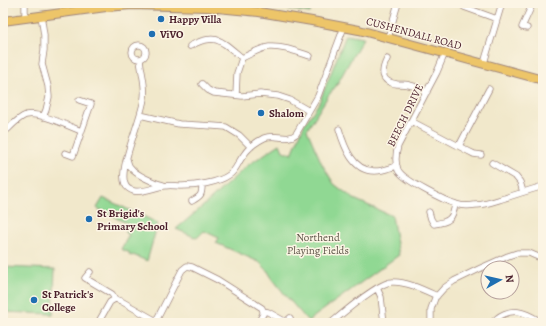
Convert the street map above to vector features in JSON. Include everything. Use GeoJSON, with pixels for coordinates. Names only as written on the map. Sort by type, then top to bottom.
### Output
{"type":"FeatureCollection","features":[{"type":"Feature","properties":{"kind":"main road","name":"CUSHENDALL ROAD"},"geometry":{"type":"LineString","coordinates":[[3,21],[86,6],[106,7],[132,5],[207,7],[259,12],[312,21],[388,38],[543,80]]}},
{"type":"Feature","properties":{"kind":"street"},"geometry":{"type":"LineString","coordinates":[[24,18],[25,3]]}},
{"type":"Feature","properties":{"kind":"street"},"geometry":{"type":"LineString","coordinates":[[388,38],[398,3]]}},
{"type":"Feature","properties":{"kind":"street"},"geometry":{"type":"LineString","coordinates":[[466,3],[464,7],[497,19]]}},
{"type":"Feature","properties":{"kind":"street"},"geometry":{"type":"LineString","coordinates":[[484,63],[502,3]]}},
{"type":"Feature","properties":{"kind":"street"},"geometry":{"type":"LineString","coordinates":[[527,28],[522,26],[533,3]]}},
{"type":"Feature","properties":{"kind":"street"},"geometry":{"type":"LineString","coordinates":[[41,15],[44,35],[42,64],[48,86],[49,97],[44,117]]}},
{"type":"Feature","properties":{"kind":"street"},"geometry":{"type":"LineString","coordinates":[[140,59],[145,92],[140,115],[127,156],[124,176],[125,184],[133,191],[165,186],[202,185],[229,176],[244,155],[256,142],[269,136],[288,138],[296,134],[318,96],[344,28]]}},
{"type":"Feature","properties":{"kind":"street"},"geometry":{"type":"LineString","coordinates":[[190,46],[205,39],[214,39],[226,44],[242,58]]}},
{"type":"Feature","properties":{"kind":"street"},"geometry":{"type":"LineString","coordinates":[[242,58],[260,50],[272,47],[294,50],[310,56]]}},
{"type":"Feature","properties":{"kind":"street","name":"BEECH DRIVE"},"geometry":{"type":"LineString","coordinates":[[397,166],[397,150],[401,140],[427,92],[445,53]]}},
{"type":"Feature","properties":{"kind":"street"},"geometry":{"type":"LineString","coordinates":[[236,95],[238,74],[242,58]]}},
{"type":"Feature","properties":{"kind":"street"},"geometry":{"type":"LineString","coordinates":[[387,59],[382,69],[383,76],[386,79],[395,83],[414,86],[427,92]]}},
{"type":"Feature","properties":{"kind":"street"},"geometry":{"type":"LineString","coordinates":[[202,84],[211,92],[242,96],[260,94],[278,96],[290,100],[309,111]]}},
{"type":"Feature","properties":{"kind":"street"},"geometry":{"type":"LineString","coordinates":[[459,146],[489,88]]}},
{"type":"Feature","properties":{"kind":"street"},"geometry":{"type":"LineString","coordinates":[[65,154],[73,156],[90,104],[79,100]]}},
{"type":"Feature","properties":{"kind":"street"},"geometry":{"type":"LineString","coordinates":[[8,129],[25,116],[35,115],[81,131]]}},
{"type":"Feature","properties":{"kind":"street"},"geometry":{"type":"LineString","coordinates":[[140,115],[179,124],[226,127],[239,135],[251,147]]}},
{"type":"Feature","properties":{"kind":"street"},"geometry":{"type":"LineString","coordinates":[[411,121],[474,154],[481,155]]}},
{"type":"Feature","properties":{"kind":"street"},"geometry":{"type":"LineString","coordinates":[[339,129],[348,152],[353,160],[360,166],[369,171],[384,170],[397,166],[401,174],[410,182],[455,204],[465,206],[478,205],[543,186]]}},
{"type":"Feature","properties":{"kind":"street"},"geometry":{"type":"LineString","coordinates":[[127,156],[129,166],[133,170],[153,182],[165,186]]}},
{"type":"Feature","properties":{"kind":"street"},"geometry":{"type":"LineString","coordinates":[[492,163],[516,177],[520,182],[523,192]]}},
{"type":"Feature","properties":{"kind":"street"},"geometry":{"type":"LineString","coordinates":[[192,201],[199,197],[202,193],[202,185]]}},
{"type":"Feature","properties":{"kind":"street"},"geometry":{"type":"LineString","coordinates":[[429,212],[434,224],[442,223],[452,216],[455,204]]}},
{"type":"Feature","properties":{"kind":"street"},"geometry":{"type":"LineString","coordinates":[[431,323],[430,317],[436,296],[446,286],[454,281],[520,252],[529,253],[543,259]]}},
{"type":"Feature","properties":{"kind":"street"},"geometry":{"type":"LineString","coordinates":[[90,272],[85,278],[112,294],[115,299],[158,322],[182,270],[188,266],[218,280],[262,308],[263,311],[268,312],[286,322],[290,318]]}},
{"type":"Feature","properties":{"kind":"street"},"geometry":{"type":"LineString","coordinates":[[331,323],[377,288],[388,282],[415,287],[436,296]]}},
{"type":"Feature","properties":{"kind":"street"},"geometry":{"type":"LineString","coordinates":[[377,288],[381,297],[384,323]]}},
{"type":"Feature","properties":{"kind":"street"},"geometry":{"type":"LineString","coordinates":[[98,323],[110,302],[115,299]]}},
{"type":"Feature","properties":{"kind":"street"},"geometry":{"type":"LineString","coordinates":[[258,323],[263,311]]}},
{"type":"Feature","properties":{"kind":"street"},"geometry":{"type":"LineString","coordinates":[[493,323],[497,318],[504,314],[517,312],[543,323]]}},
{"type":"Feature","properties":{"kind":"green space"},"geometry":{"type":"Polygon","coordinates":[[[252,3],[312,3],[310,13],[279,7],[254,5],[252,3]]]}},
{"type":"Feature","properties":{"kind":"green space","name":"Northend Playing Fields"},"geometry":{"type":"Polygon","coordinates":[[[346,35],[363,38],[336,86],[307,130],[322,164],[334,184],[354,199],[392,216],[399,255],[308,321],[259,262],[216,243],[219,238],[204,231],[197,238],[176,229],[248,165],[280,144],[283,151],[292,154],[304,125],[319,103],[346,35]]]}},
{"type":"Feature","properties":{"kind":"green space"},"geometry":{"type":"Polygon","coordinates":[[[103,198],[158,223],[147,261],[133,255],[129,255],[130,253],[121,249],[129,235],[125,232],[128,224],[97,208],[103,198]]]}},
{"type":"Feature","properties":{"kind":"green space"},"geometry":{"type":"Polygon","coordinates":[[[3,267],[55,269],[53,314],[3,312],[3,267]]]}},
{"type":"Feature","properties":{"kind":"place","name":"Happy Villa"},"geometry":{"type":"Point","coordinates":[161,19]}},
{"type":"Feature","properties":{"kind":"place","name":"ViVO"},"geometry":{"type":"Point","coordinates":[152,34]}},
{"type":"Feature","properties":{"kind":"place","name":"Shalom"},"geometry":{"type":"Point","coordinates":[261,113]}},
{"type":"Feature","properties":{"kind":"place","name":"St Brigid's Primary School"},"geometry":{"type":"Point","coordinates":[89,219]}},
{"type":"Feature","properties":{"kind":"place","name":"St Patrick's College"},"geometry":{"type":"Point","coordinates":[34,300]}}]}
